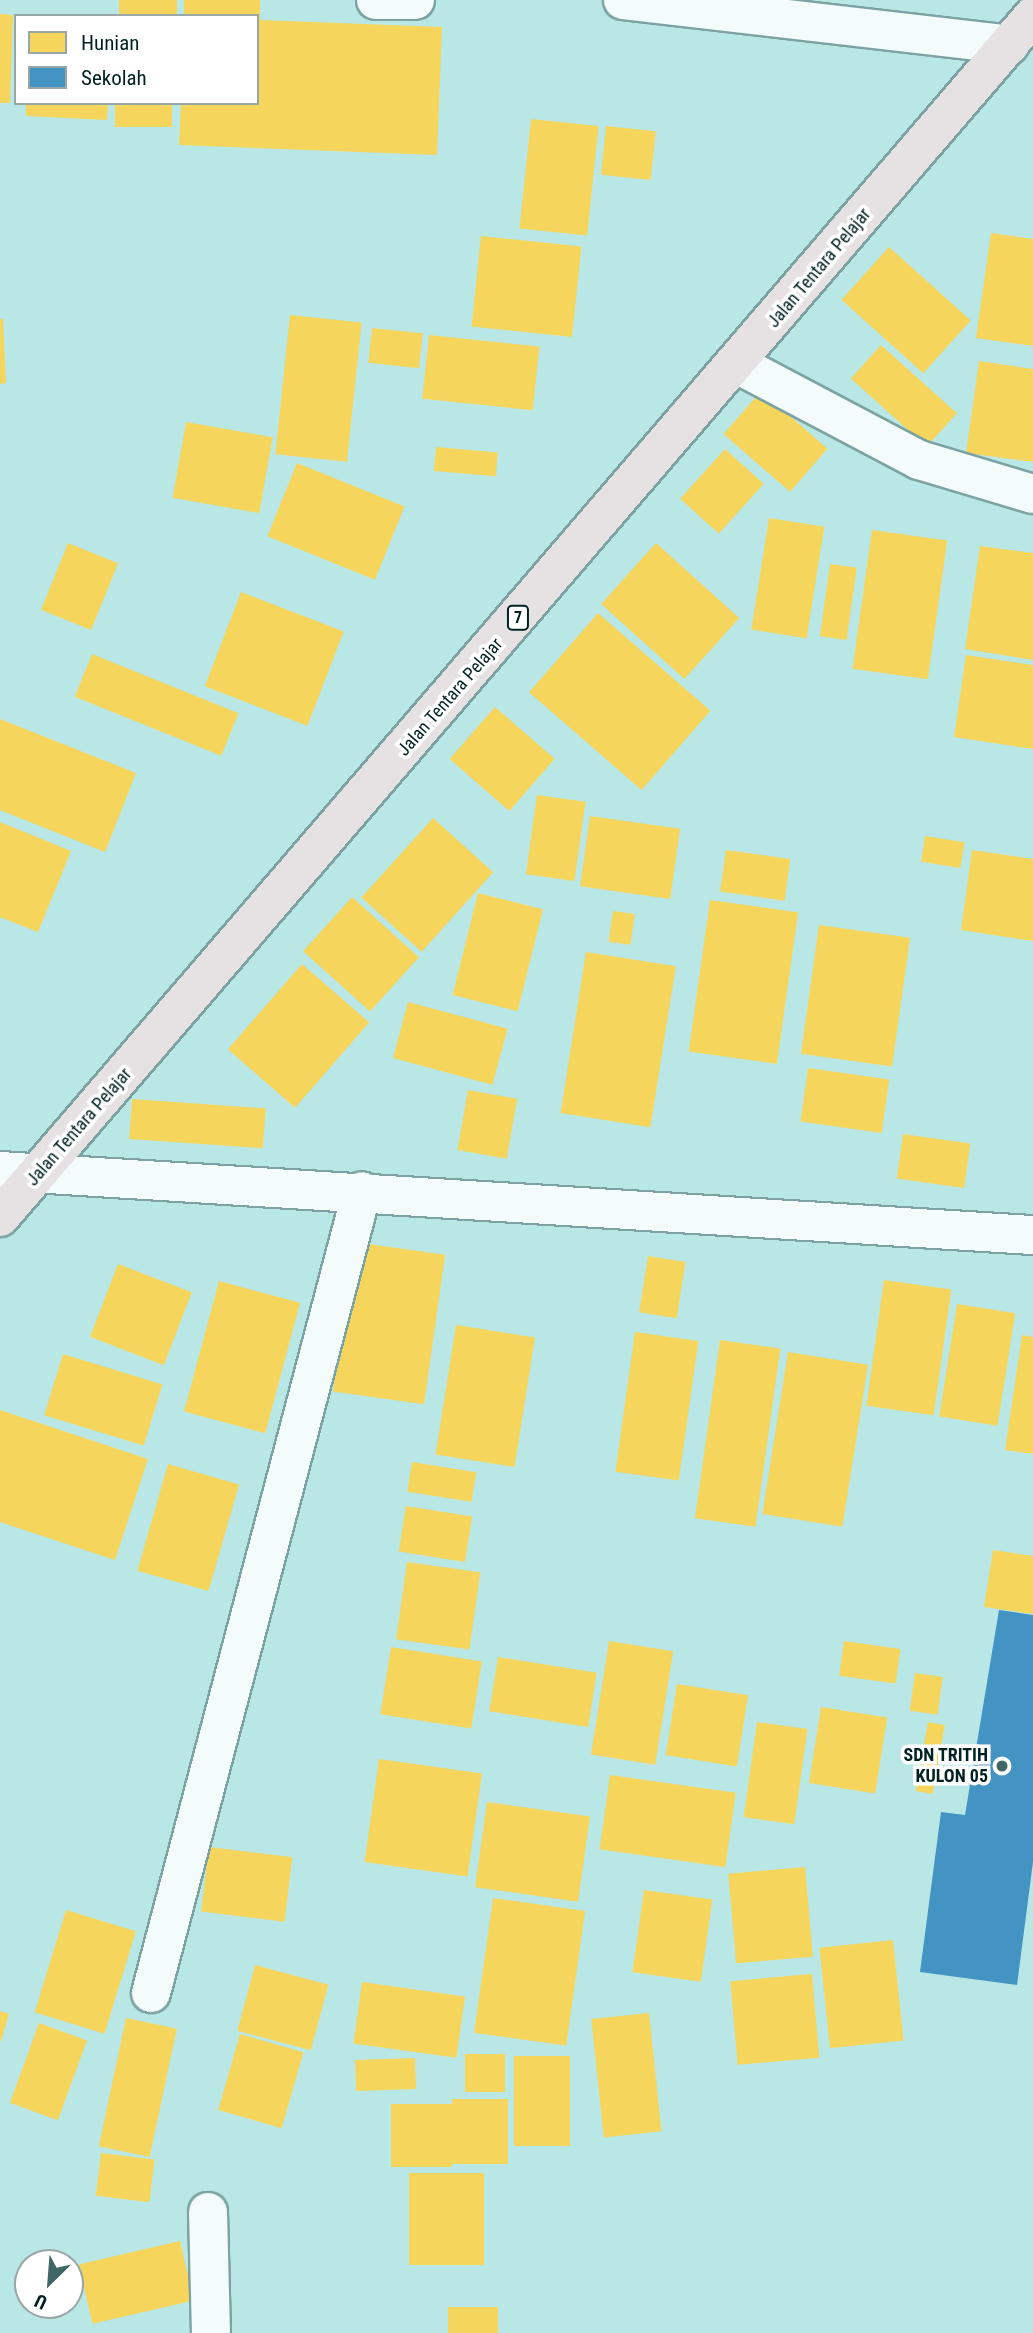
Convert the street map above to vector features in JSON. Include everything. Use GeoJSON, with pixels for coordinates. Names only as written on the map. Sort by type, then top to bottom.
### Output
{"type":"FeatureCollection","features":[{"type":"Feature","properties":{"kind":"highway","name":"Jalan Tentara Pelajar"},"geometry":{"type":"LineString","coordinates":[[0,1217],[737,364],[1033,16]]}},
{"type":"Feature","properties":{"kind":"street"},"geometry":{"type":"LineString","coordinates":[[376,0],[415,0]]}},
{"type":"Feature","properties":{"kind":"street"},"geometry":{"type":"LineString","coordinates":[[623,0],[1009,45]]}},
{"type":"Feature","properties":{"kind":"street"},"geometry":{"type":"LineString","coordinates":[[737,364],[919,460],[1033,494]]}},
{"type":"Feature","properties":{"kind":"street"},"geometry":{"type":"LineString","coordinates":[[0,1171],[42,1169],[1033,1235]]}},
{"type":"Feature","properties":{"kind":"street"},"geometry":{"type":"LineString","coordinates":[[151,1993],[362,1191]]}},
{"type":"Feature","properties":{"kind":"street"},"geometry":{"type":"LineString","coordinates":[[208,2211],[211,2333]]}},
{"type":"Feature","properties":{"kind":"building: Hunian"},"geometry":{"type":"Polygon","coordinates":[[[119,0],[177,0],[177,14],[119,14],[119,0]]]}},
{"type":"Feature","properties":{"kind":"building: Hunian"},"geometry":{"type":"Polygon","coordinates":[[[184,0],[260,0],[260,20],[442,27],[437,155],[179,145],[181,105],[259,105],[259,14],[184,14],[184,0]]]}},
{"type":"Feature","properties":{"kind":"building: Hunian"},"geometry":{"type":"Polygon","coordinates":[[[0,14],[13,15],[10,103],[0,103],[0,14]]]}},
{"type":"Feature","properties":{"kind":"building: Hunian"},"geometry":{"type":"Polygon","coordinates":[[[26,105],[108,105],[107,120],[26,116],[26,105]]]}},
{"type":"Feature","properties":{"kind":"building: Hunian"},"geometry":{"type":"Polygon","coordinates":[[[115,105],[172,105],[172,127],[115,127],[115,105]]]}},
{"type":"Feature","properties":{"kind":"building: Hunian"},"geometry":{"type":"Polygon","coordinates":[[[531,119],[599,126],[587,236],[520,228],[531,119]]]}},
{"type":"Feature","properties":{"kind":"building: Hunian"},"geometry":{"type":"Polygon","coordinates":[[[606,126],[656,131],[651,180],[601,175],[606,126]]]}},
{"type":"Feature","properties":{"kind":"building: Hunian"},"geometry":{"type":"Polygon","coordinates":[[[991,233],[1033,239],[1033,346],[976,338],[991,233]]]}},
{"type":"Feature","properties":{"kind":"building: Hunian"},"geometry":{"type":"Polygon","coordinates":[[[481,236],[581,247],[572,337],[471,327],[481,236]]]}},
{"type":"Feature","properties":{"kind":"building: Hunian"},"geometry":{"type":"Polygon","coordinates":[[[889,247],[971,321],[923,373],[841,300],[889,247]]]}},
{"type":"Feature","properties":{"kind":"building: Hunian"},"geometry":{"type":"Polygon","coordinates":[[[290,315],[362,323],[347,462],[275,454],[290,315]]]}},
{"type":"Feature","properties":{"kind":"building: Hunian"},"geometry":{"type":"Polygon","coordinates":[[[0,319],[3,319],[6,383],[0,384],[0,319]]]}},
{"type":"Feature","properties":{"kind":"building: Hunian"},"geometry":{"type":"Polygon","coordinates":[[[372,328],[423,333],[419,368],[368,363],[372,328]]]}},
{"type":"Feature","properties":{"kind":"building: Hunian"},"geometry":{"type":"Polygon","coordinates":[[[429,335],[539,347],[533,410],[422,399],[429,335]]]}},
{"type":"Feature","properties":{"kind":"building: Hunian"},"geometry":{"type":"Polygon","coordinates":[[[881,345],[957,413],[927,447],[851,378],[881,345]]]}},
{"type":"Feature","properties":{"kind":"building: Hunian"},"geometry":{"type":"Polygon","coordinates":[[[979,361],[1033,369],[1033,462],[966,453],[979,361]]]}},
{"type":"Feature","properties":{"kind":"building: Hunian"},"geometry":{"type":"Polygon","coordinates":[[[761,391],[827,449],[790,492],[724,434],[761,391]]]}},
{"type":"Feature","properties":{"kind":"building: Hunian"},"geometry":{"type":"Polygon","coordinates":[[[186,422],[273,437],[259,513],[173,498],[186,422]]]}},
{"type":"Feature","properties":{"kind":"building: Hunian"},"geometry":{"type":"Polygon","coordinates":[[[436,447],[498,452],[496,476],[434,471],[436,447]]]}},
{"type":"Feature","properties":{"kind":"building: Hunian"},"geometry":{"type":"Polygon","coordinates":[[[725,449],[764,484],[719,534],[680,499],[725,449]]]}},
{"type":"Feature","properties":{"kind":"building: Hunian"},"geometry":{"type":"Polygon","coordinates":[[[297,463],[405,506],[375,580],[267,536],[297,463]]]}},
{"type":"Feature","properties":{"kind":"building: Hunian"},"geometry":{"type":"Polygon","coordinates":[[[769,518],[824,527],[807,638],[751,630],[769,518]]]}},
{"type":"Feature","properties":{"kind":"building: Hunian"},"geometry":{"type":"Polygon","coordinates":[[[872,530],[947,541],[928,679],[853,669],[872,530]]]}},
{"type":"Feature","properties":{"kind":"building: Hunian"},"geometry":{"type":"Polygon","coordinates":[[[68,543],[118,563],[91,630],[41,610],[68,543]]]}},
{"type":"Feature","properties":{"kind":"building: Hunian"},"geometry":{"type":"Polygon","coordinates":[[[656,543],[739,618],[684,679],[601,604],[656,543]]]}},
{"type":"Feature","properties":{"kind":"building: Hunian"},"geometry":{"type":"Polygon","coordinates":[[[980,546],[1033,553],[1033,660],[965,649],[980,546]]]}},
{"type":"Feature","properties":{"kind":"building: Hunian"},"geometry":{"type":"Polygon","coordinates":[[[830,564],[857,568],[847,640],[820,636],[830,564]]]}},
{"type":"Feature","properties":{"kind":"building: Hunian"},"geometry":{"type":"Polygon","coordinates":[[[241,592],[344,631],[307,726],[205,686],[241,592]]]}},
{"type":"Feature","properties":{"kind":"building: Hunian"},"geometry":{"type":"Polygon","coordinates":[[[598,613],[710,711],[642,790],[529,692],[598,613]]]}},
{"type":"Feature","properties":{"kind":"building: Hunian"},"geometry":{"type":"Polygon","coordinates":[[[92,654],[238,713],[221,756],[75,697],[92,654]]]}},
{"type":"Feature","properties":{"kind":"building: Hunian"},"geometry":{"type":"Polygon","coordinates":[[[966,655],[1033,665],[1033,749],[954,737],[966,655]]]}},
{"type":"Feature","properties":{"kind":"building: Hunian"},"geometry":{"type":"Polygon","coordinates":[[[495,707],[555,759],[509,811],[450,759],[495,707]]]}},
{"type":"Feature","properties":{"kind":"building: Hunian"},"geometry":{"type":"Polygon","coordinates":[[[0,719],[136,773],[105,852],[0,810],[0,719]]]}},
{"type":"Feature","properties":{"kind":"building: Hunian"},"geometry":{"type":"Polygon","coordinates":[[[537,795],[586,802],[574,881],[526,874],[537,795]]]}},
{"type":"Feature","properties":{"kind":"building: Hunian"},"geometry":{"type":"Polygon","coordinates":[[[590,816],[680,829],[670,899],[580,886],[590,816]]]}},
{"type":"Feature","properties":{"kind":"building: Hunian"},"geometry":{"type":"Polygon","coordinates":[[[433,818],[493,872],[422,952],[361,898],[433,818]]]}},
{"type":"Feature","properties":{"kind":"building: Hunian"},"geometry":{"type":"Polygon","coordinates":[[[0,822],[71,851],[38,932],[0,917],[0,822]]]}},
{"type":"Feature","properties":{"kind":"building: Hunian"},"geometry":{"type":"Polygon","coordinates":[[[925,836],[965,842],[960,868],[921,862],[925,836]]]}},
{"type":"Feature","properties":{"kind":"building: Hunian"},"geometry":{"type":"Polygon","coordinates":[[[726,850],[790,859],[785,901],[720,892],[726,850]]]}},
{"type":"Feature","properties":{"kind":"building: Hunian"},"geometry":{"type":"Polygon","coordinates":[[[972,850],[1033,859],[1033,941],[961,930],[972,850]]]}},
{"type":"Feature","properties":{"kind":"building: Hunian"},"geometry":{"type":"Polygon","coordinates":[[[478,893],[543,909],[518,1011],[453,995],[478,893]]]}},
{"type":"Feature","properties":{"kind":"building: Hunian"},"geometry":{"type":"Polygon","coordinates":[[[352,897],[419,957],[370,1011],[303,951],[352,897]]]}},
{"type":"Feature","properties":{"kind":"building: Hunian"},"geometry":{"type":"Polygon","coordinates":[[[710,900],[798,912],[777,1064],[689,1052],[710,900]]]}},
{"type":"Feature","properties":{"kind":"building: Hunian"},"geometry":{"type":"Polygon","coordinates":[[[613,911],[635,914],[630,945],[609,942],[613,911]]]}},
{"type":"Feature","properties":{"kind":"building: Hunian"},"geometry":{"type":"Polygon","coordinates":[[[819,925],[910,938],[892,1067],[801,1054],[819,925]]]}},
{"type":"Feature","properties":{"kind":"building: Hunian"},"geometry":{"type":"Polygon","coordinates":[[[586,952],[676,966],[650,1127],[561,1113],[586,952]]]}},
{"type":"Feature","properties":{"kind":"building: Hunian"},"geometry":{"type":"Polygon","coordinates":[[[302,964],[369,1022],[295,1108],[228,1049],[302,964]]]}},
{"type":"Feature","properties":{"kind":"building: Hunian"},"geometry":{"type":"Polygon","coordinates":[[[408,1002],[507,1029],[492,1085],[393,1058],[408,1002]]]}},
{"type":"Feature","properties":{"kind":"building: Hunian"},"geometry":{"type":"Polygon","coordinates":[[[808,1068],[889,1079],[882,1133],[800,1121],[808,1068]]]}},
{"type":"Feature","properties":{"kind":"building: Hunian"},"geometry":{"type":"Polygon","coordinates":[[[468,1090],[517,1099],[507,1159],[457,1150],[468,1090]]]}},
{"type":"Feature","properties":{"kind":"building: Hunian"},"geometry":{"type":"Polygon","coordinates":[[[132,1099],[266,1108],[263,1148],[129,1139],[132,1099]]]}},
{"type":"Feature","properties":{"kind":"building: Hunian"},"geometry":{"type":"Polygon","coordinates":[[[903,1134],[970,1143],[964,1188],[897,1179],[903,1134]]]}},
{"type":"Feature","properties":{"kind":"building: Hunian"},"geometry":{"type":"Polygon","coordinates":[[[354,1242],[445,1255],[424,1404],[333,1392],[354,1242]]]}},
{"type":"Feature","properties":{"kind":"building: Hunian"},"geometry":{"type":"Polygon","coordinates":[[[648,1256],[686,1262],[677,1318],[639,1312],[648,1256]]]}},
{"type":"Feature","properties":{"kind":"building: Hunian"},"geometry":{"type":"Polygon","coordinates":[[[118,1264],[192,1292],[164,1365],[90,1337],[118,1264]]]}},
{"type":"Feature","properties":{"kind":"building: Hunian"},"geometry":{"type":"Polygon","coordinates":[[[884,1280],[951,1289],[934,1415],[866,1406],[884,1280]]]}},
{"type":"Feature","properties":{"kind":"building: Hunian"},"geometry":{"type":"Polygon","coordinates":[[[219,1281],[300,1303],[265,1433],[184,1411],[219,1281]]]}},
{"type":"Feature","properties":{"kind":"building: Hunian"},"geometry":{"type":"Polygon","coordinates":[[[957,1304],[1015,1313],[997,1426],[939,1417],[957,1304]]]}},
{"type":"Feature","properties":{"kind":"building: Hunian"},"geometry":{"type":"Polygon","coordinates":[[[456,1325],[535,1338],[515,1467],[436,1454],[456,1325]]]}},
{"type":"Feature","properties":{"kind":"building: Hunian"},"geometry":{"type":"Polygon","coordinates":[[[635,1332],[698,1341],[679,1481],[615,1472],[635,1332]]]}},
{"type":"Feature","properties":{"kind":"building: Hunian"},"geometry":{"type":"Polygon","coordinates":[[[1022,1335],[1033,1337],[1033,1454],[1005,1450],[1022,1335]]]}},
{"type":"Feature","properties":{"kind":"building: Hunian"},"geometry":{"type":"Polygon","coordinates":[[[720,1340],[780,1348],[755,1527],[695,1518],[720,1340]]]}},
{"type":"Feature","properties":{"kind":"building: Hunian"},"geometry":{"type":"Polygon","coordinates":[[[788,1352],[868,1365],[842,1527],[762,1514],[788,1352]]]}},
{"type":"Feature","properties":{"kind":"building: Hunian"},"geometry":{"type":"Polygon","coordinates":[[[63,1354],[162,1384],[144,1446],[44,1415],[63,1354]]]}},
{"type":"Feature","properties":{"kind":"building: Hunian"},"geometry":{"type":"Polygon","coordinates":[[[0,1410],[148,1459],[115,1560],[0,1522],[0,1410]]]}},
{"type":"Feature","properties":{"kind":"building: Hunian"},"geometry":{"type":"Polygon","coordinates":[[[412,1462],[476,1472],[472,1502],[407,1492],[412,1462]]]}},
{"type":"Feature","properties":{"kind":"building: Hunian"},"geometry":{"type":"Polygon","coordinates":[[[168,1464],[239,1484],[209,1591],[137,1571],[168,1464]]]}},
{"type":"Feature","properties":{"kind":"building: Hunian"},"geometry":{"type":"Polygon","coordinates":[[[406,1506],[472,1516],[465,1562],[399,1551],[406,1506]]]}},
{"type":"Feature","properties":{"kind":"building: Hunian"},"geometry":{"type":"Polygon","coordinates":[[[993,1550],[1033,1556],[1033,1614],[984,1607],[993,1550]]]}},
{"type":"Feature","properties":{"kind":"building: Hunian"},"geometry":{"type":"Polygon","coordinates":[[[407,1562],[480,1572],[469,1650],[396,1639],[407,1562]]]}},
{"type":"Feature","properties":{"kind":"building: Hunian"},"geometry":{"type":"Polygon","coordinates":[[[609,1641],[673,1651],[655,1765],[591,1755],[609,1641]]]}},
{"type":"Feature","properties":{"kind":"building: Hunian"},"geometry":{"type":"Polygon","coordinates":[[[844,1641],[900,1649],[896,1684],[839,1676],[844,1641]]]}},
{"type":"Feature","properties":{"kind":"building: Hunian"},"geometry":{"type":"Polygon","coordinates":[[[391,1647],[482,1661],[471,1729],[380,1714],[391,1647]]]}},
{"type":"Feature","properties":{"kind":"building: Hunian"},"geometry":{"type":"Polygon","coordinates":[[[498,1657],[597,1673],[588,1727],[489,1711],[498,1657]]]}},
{"type":"Feature","properties":{"kind":"building: Hunian"},"geometry":{"type":"Polygon","coordinates":[[[915,1673],[943,1677],[937,1715],[910,1711],[915,1673]]]}},
{"type":"Feature","properties":{"kind":"building: Hunian"},"geometry":{"type":"Polygon","coordinates":[[[677,1684],[748,1695],[737,1766],[666,1755],[677,1684]]]}},
{"type":"Feature","properties":{"kind":"building: Hunian"},"geometry":{"type":"Polygon","coordinates":[[[821,1707],[887,1717],[875,1794],[809,1783],[821,1707]]]}},
{"type":"Feature","properties":{"kind":"building: Hunian"},"geometry":{"type":"Polygon","coordinates":[[[757,1722],[808,1729],[794,1824],[744,1817],[757,1722]]]}},
{"type":"Feature","properties":{"kind":"building: Hunian"},"geometry":{"type":"Polygon","coordinates":[[[928,1722],[945,1725],[933,1794],[916,1791],[928,1722]]]}},
{"type":"Feature","properties":{"kind":"building: Hunian"},"geometry":{"type":"Polygon","coordinates":[[[379,1759],[482,1773],[468,1876],[365,1862],[379,1759]]]}},
{"type":"Feature","properties":{"kind":"building: Hunian"},"geometry":{"type":"Polygon","coordinates":[[[610,1775],[736,1793],[725,1867],[600,1849],[610,1775]]]}},
{"type":"Feature","properties":{"kind":"building: Hunian"},"geometry":{"type":"Polygon","coordinates":[[[487,1802],[590,1816],[578,1902],[475,1887],[487,1802]]]}},
{"type":"Feature","properties":{"kind":"building: Hunian"},"geometry":{"type":"Polygon","coordinates":[[[209,1847],[292,1857],[284,1922],[201,1912],[209,1847]]]}},
{"type":"Feature","properties":{"kind":"building: Hunian"},"geometry":{"type":"Polygon","coordinates":[[[805,1867],[813,1957],[736,1963],[728,1874],[805,1867]]]}},
{"type":"Feature","properties":{"kind":"building: Hunian"},"geometry":{"type":"Polygon","coordinates":[[[644,1890],[712,1900],[701,1982],[632,1972],[644,1890]]]}},
{"type":"Feature","properties":{"kind":"building: Hunian"},"geometry":{"type":"Polygon","coordinates":[[[493,1898],[585,1911],[566,2046],[474,2033],[493,1898]]]}},
{"type":"Feature","properties":{"kind":"building: Hunian"},"geometry":{"type":"Polygon","coordinates":[[[66,1910],[136,1931],[105,2034],[35,2012],[66,1910]]]}},
{"type":"Feature","properties":{"kind":"building: Hunian"},"geometry":{"type":"Polygon","coordinates":[[[893,1940],[904,2040],[830,2048],[819,1948],[893,1940]]]}},
{"type":"Feature","properties":{"kind":"building: Hunian"},"geometry":{"type":"Polygon","coordinates":[[[255,1965],[328,1985],[311,2050],[237,2031],[255,1965]]]}},
{"type":"Feature","properties":{"kind":"building: Hunian"},"geometry":{"type":"Polygon","coordinates":[[[812,1974],[819,2058],[738,2065],[730,1981],[812,1974]]]}},
{"type":"Feature","properties":{"kind":"building: Hunian"},"geometry":{"type":"Polygon","coordinates":[[[362,1982],[465,1996],[456,2058],[353,2043],[362,1982]]]}},
{"type":"Feature","properties":{"kind":"building: Hunian"},"geometry":{"type":"Polygon","coordinates":[[[0,2011],[9,2014],[1,2041],[0,2041],[0,2011]]]}},
{"type":"Feature","properties":{"kind":"building: Hunian"},"geometry":{"type":"Polygon","coordinates":[[[649,2013],[661,2131],[604,2137],[591,2019],[649,2013]]]}},
{"type":"Feature","properties":{"kind":"building: Hunian"},"geometry":{"type":"Polygon","coordinates":[[[126,2018],[177,2029],[150,2157],[99,2146],[126,2018]]]}},
{"type":"Feature","properties":{"kind":"building: Hunian"},"geometry":{"type":"Polygon","coordinates":[[[39,2023],[87,2040],[58,2120],[10,2103],[39,2023]]]}},
{"type":"Feature","properties":{"kind":"building: Hunian"},"geometry":{"type":"Polygon","coordinates":[[[240,2034],[303,2052],[282,2128],[218,2110],[240,2034]]]}},
{"type":"Feature","properties":{"kind":"building: Hunian"},"geometry":{"type":"Polygon","coordinates":[[[465,2054],[505,2054],[505,2092],[465,2092],[465,2054]]]}},
{"type":"Feature","properties":{"kind":"building: Hunian"},"geometry":{"type":"Polygon","coordinates":[[[514,2056],[570,2056],[570,2146],[514,2146],[514,2056]]]}},
{"type":"Feature","properties":{"kind":"building: Hunian"},"geometry":{"type":"Polygon","coordinates":[[[415,2058],[416,2089],[356,2091],[355,2060],[415,2058]]]}},
{"type":"Feature","properties":{"kind":"building: Hunian"},"geometry":{"type":"Polygon","coordinates":[[[452,2099],[508,2099],[508,2164],[452,2164],[452,2099]]]}},
{"type":"Feature","properties":{"kind":"building: Hunian"},"geometry":{"type":"Polygon","coordinates":[[[391,2104],[452,2104],[452,2167],[391,2167],[391,2104]]]}},
{"type":"Feature","properties":{"kind":"building: Hunian"},"geometry":{"type":"Polygon","coordinates":[[[101,2153],[155,2160],[149,2202],[96,2196],[101,2153]]]}},
{"type":"Feature","properties":{"kind":"building: Hunian"},"geometry":{"type":"Polygon","coordinates":[[[409,2173],[484,2173],[484,2265],[409,2265],[409,2173]]]}},
{"type":"Feature","properties":{"kind":"building: Hunian"},"geometry":{"type":"Polygon","coordinates":[[[180,2241],[194,2300],[92,2324],[84,2288],[84,2263],[180,2241]]]}},
{"type":"Feature","properties":{"kind":"building: Hunian"},"geometry":{"type":"Polygon","coordinates":[[[448,2307],[498,2307],[498,2333],[448,2333],[448,2307]]]}},
{"type":"Feature","properties":{"kind":"building: Sekolah","name":"SDN TRITIH KULON 05"},"geometry":{"type":"Polygon","coordinates":[[[999,1610],[1033,1615],[1033,1862],[1017,1985],[920,1972],[941,1812],[965,1815],[999,1610]]]}},
{"type":"Feature","properties":{"kind":"place","name":"SDN TRITIH KULON 05"},"geometry":{"type":"Point","coordinates":[1002,1766]}}]}
